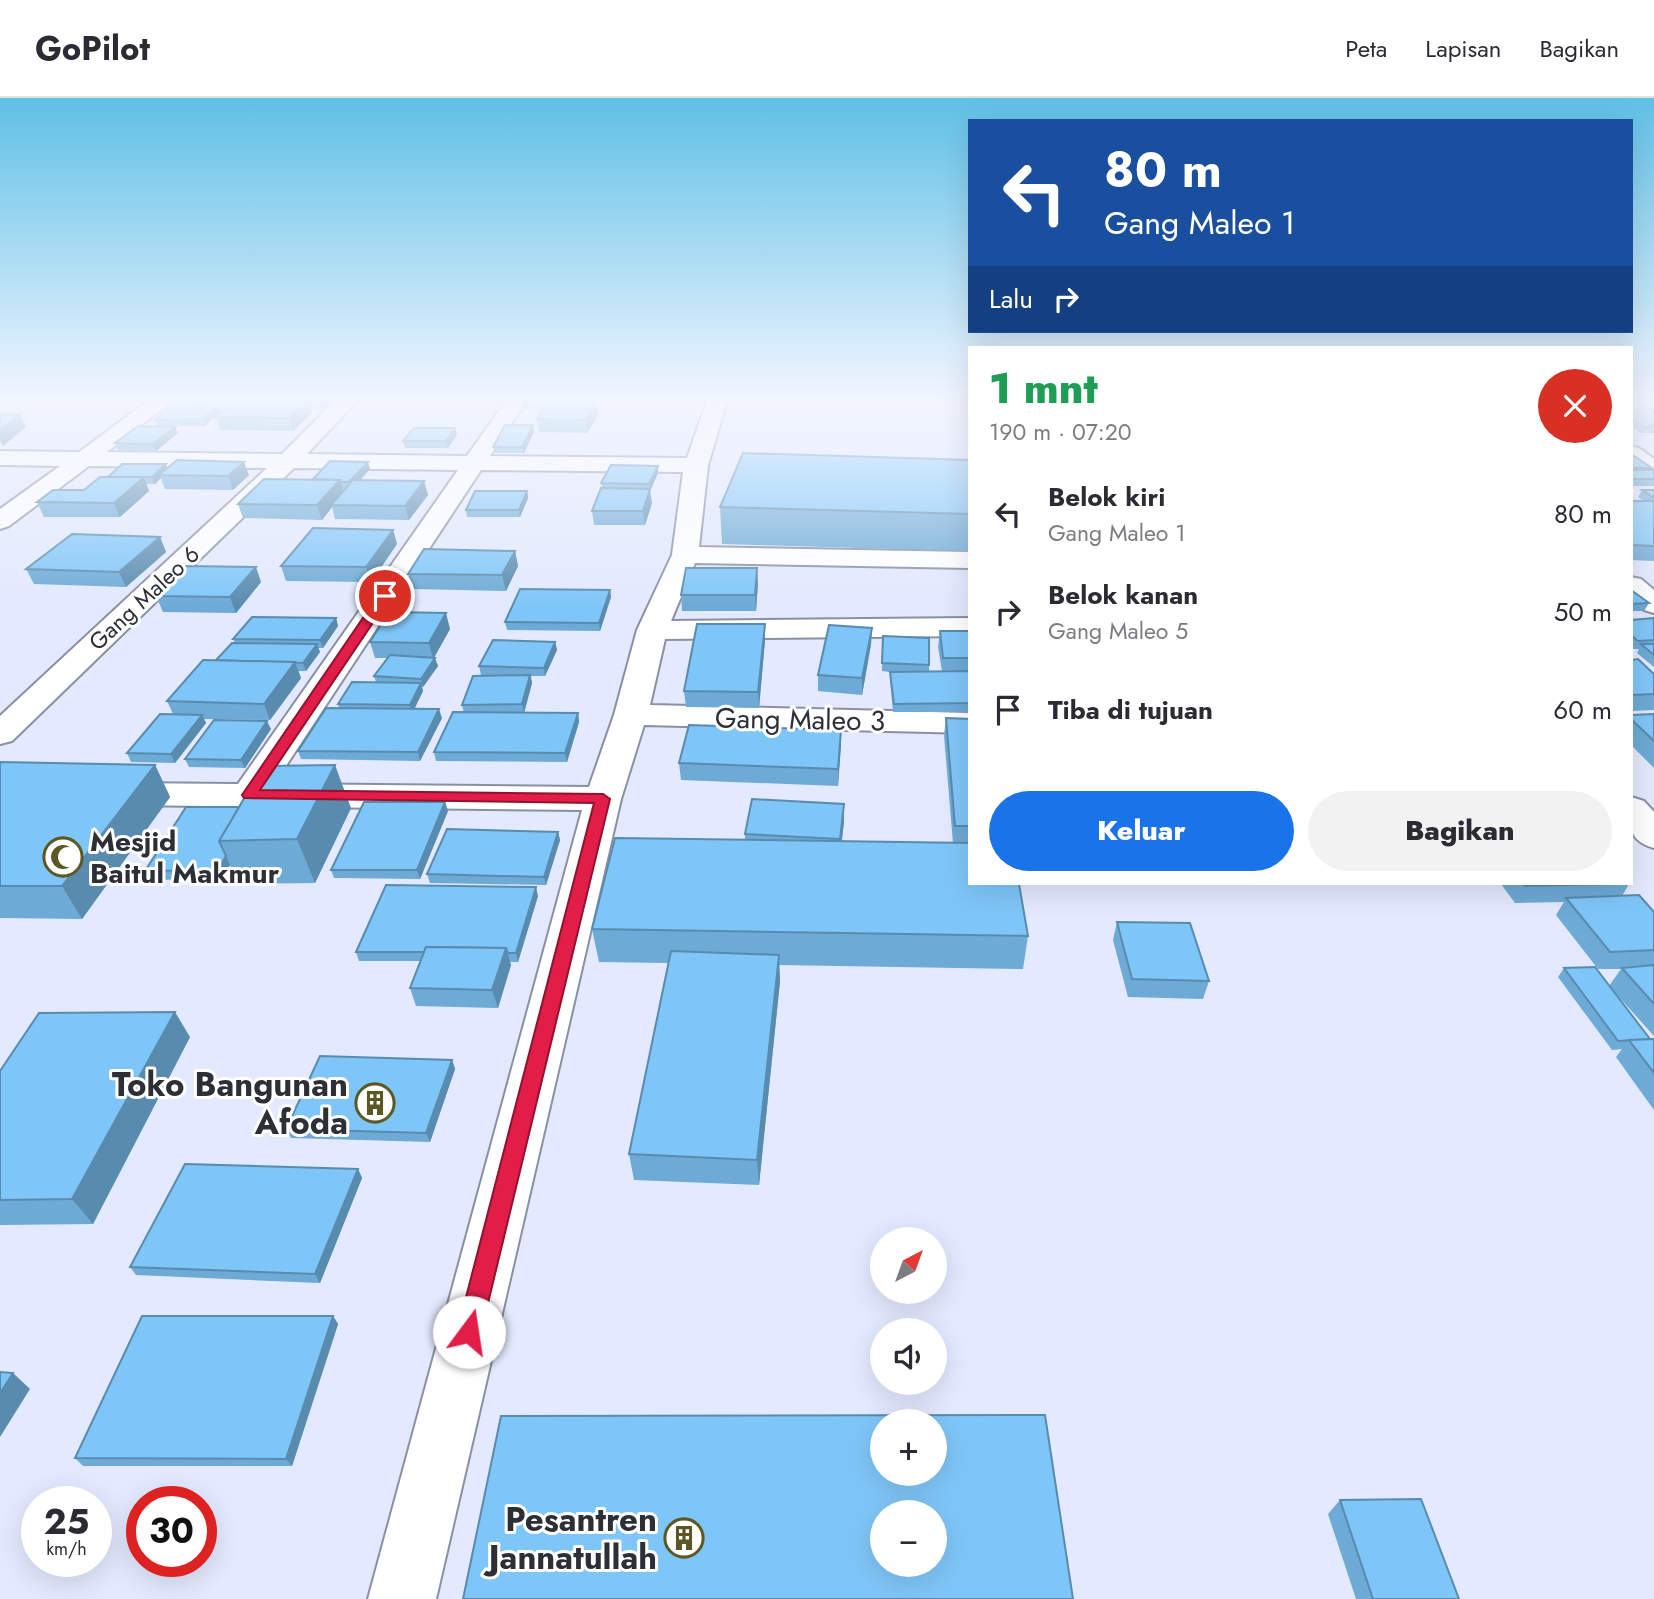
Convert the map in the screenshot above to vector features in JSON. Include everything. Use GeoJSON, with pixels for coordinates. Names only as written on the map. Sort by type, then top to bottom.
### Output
{"type":"FeatureCollection","features":[{"type":"Feature","properties":{"kind":"street"},"geometry":{"type":"LineString","coordinates":[[0,521],[73,468]]}},
{"type":"Feature","properties":{"kind":"street","name":"Gang Maleo 6"},"geometry":{"type":"LineString","coordinates":[[0,734],[281,468]]}},
{"type":"Feature","properties":{"kind":"street"},"geometry":{"type":"LineString","coordinates":[[249,795],[472,468]]}},
{"type":"Feature","properties":{"kind":"street"},"geometry":{"type":"LineString","coordinates":[[402,1599],[603,799],[631,715],[652,630],[685,555],[696,468]]}},
{"type":"Feature","properties":{"kind":"street"},"geometry":{"type":"LineString","coordinates":[[685,555],[968,560]]}},
{"type":"Feature","properties":{"kind":"street"},"geometry":{"type":"LineString","coordinates":[[1633,587],[1654,604]]}},
{"type":"Feature","properties":{"kind":"street"},"geometry":{"type":"LineString","coordinates":[[652,630],[968,626]]}},
{"type":"Feature","properties":{"kind":"street","name":"Gang Maleo 3"},"geometry":{"type":"LineString","coordinates":[[631,715],[968,723]]}},
{"type":"Feature","properties":{"kind":"street"},"geometry":{"type":"LineString","coordinates":[[83,793],[603,799]]}},
{"type":"Feature","properties":{"kind":"street"},"geometry":{"type":"LineString","coordinates":[[1633,811],[1654,836]]}},
{"type":"Feature","properties":{"kind":"building"},"geometry":{"type":"Polygon","coordinates":[[[118,468],[162,468],[152,477],[108,477],[118,468]]]}},
{"type":"Feature","properties":{"kind":"building"},"geometry":{"type":"Polygon","coordinates":[[[167,468],[237,468],[228,476],[159,475],[167,468]]]}},
{"type":"Feature","properties":{"kind":"building"},"geometry":{"type":"Polygon","coordinates":[[[323,468],[362,468],[349,482],[313,479],[323,468]]]}},
{"type":"Feature","properties":{"kind":"building"},"geometry":{"type":"Polygon","coordinates":[[[609,468],[657,468],[649,484],[601,483],[609,468]]]}},
{"type":"Feature","properties":{"kind":"building"},"geometry":{"type":"Polygon","coordinates":[[[737,468],[968,468],[968,514],[720,507],[737,468]]]}},
{"type":"Feature","properties":{"kind":"building"},"geometry":{"type":"Polygon","coordinates":[[[1633,470],[1654,470],[1654,479],[1633,479],[1633,470]]]}},
{"type":"Feature","properties":{"kind":"building"},"geometry":{"type":"Polygon","coordinates":[[[100,477],[144,477],[114,503],[37,502],[53,490],[84,490],[100,477]]]}},
{"type":"Feature","properties":{"kind":"building"},"geometry":{"type":"Polygon","coordinates":[[[264,479],[340,480],[317,505],[238,504],[264,479]]]}},
{"type":"Feature","properties":{"kind":"building"},"geometry":{"type":"Polygon","coordinates":[[[353,480],[424,481],[405,506],[331,505],[353,480]]]}},
{"type":"Feature","properties":{"kind":"building"},"geometry":{"type":"Polygon","coordinates":[[[601,488],[650,489],[643,511],[592,511],[601,488]]]}},
{"type":"Feature","properties":{"kind":"building"},"geometry":{"type":"Polygon","coordinates":[[[1642,490],[1654,490],[1654,498],[1642,490]]]}},
{"type":"Feature","properties":{"kind":"building"},"geometry":{"type":"Polygon","coordinates":[[[475,491],[527,491],[519,510],[466,510],[475,491]]]}},
{"type":"Feature","properties":{"kind":"building"},"geometry":{"type":"Polygon","coordinates":[[[1633,501],[1654,501],[1654,546],[1633,545],[1633,501]]]}},
{"type":"Feature","properties":{"kind":"building"},"geometry":{"type":"Polygon","coordinates":[[[313,528],[393,530],[366,567],[281,566],[313,528]]]}},
{"type":"Feature","properties":{"kind":"building"},"geometry":{"type":"Polygon","coordinates":[[[72,534],[160,537],[119,572],[26,569],[72,534]]]}},
{"type":"Feature","properties":{"kind":"building"},"geometry":{"type":"Polygon","coordinates":[[[424,549],[515,551],[502,575],[408,574],[424,549]]]}},
{"type":"Feature","properties":{"kind":"building"},"geometry":{"type":"Polygon","coordinates":[[[185,566],[256,567],[230,597],[156,596],[185,566]]]}},
{"type":"Feature","properties":{"kind":"building"},"geometry":{"type":"Polygon","coordinates":[[[686,568],[757,568],[755,595],[681,595],[686,568]]]}},
{"type":"Feature","properties":{"kind":"building"},"geometry":{"type":"Polygon","coordinates":[[[520,589],[610,590],[599,623],[505,622],[520,589]]]}},
{"type":"Feature","properties":{"kind":"building"},"geometry":{"type":"Polygon","coordinates":[[[1633,591],[1649,603],[1633,604],[1633,591]]]}},
{"type":"Feature","properties":{"kind":"building"},"geometry":{"type":"Polygon","coordinates":[[[389,612],[446,613],[429,643],[370,642],[389,612]]]}},
{"type":"Feature","properties":{"kind":"building"},"geometry":{"type":"Polygon","coordinates":[[[252,617],[336,618],[320,640],[233,639],[252,617]]]}},
{"type":"Feature","properties":{"kind":"building"},"geometry":{"type":"Polygon","coordinates":[[[1654,618],[1654,640],[1638,641],[1633,637],[1633,620],[1654,618]]]}},
{"type":"Feature","properties":{"kind":"building"},"geometry":{"type":"Polygon","coordinates":[[[697,624],[765,624],[758,692],[684,691],[697,624]]]}},
{"type":"Feature","properties":{"kind":"building"},"geometry":{"type":"Polygon","coordinates":[[[829,625],[872,628],[862,678],[818,675],[829,625]]]}},
{"type":"Feature","properties":{"kind":"building"},"geometry":{"type":"Polygon","coordinates":[[[940,631],[968,631],[968,658],[943,658],[940,631]]]}},
{"type":"Feature","properties":{"kind":"building"},"geometry":{"type":"Polygon","coordinates":[[[883,636],[929,638],[929,665],[882,663],[883,636]]]}},
{"type":"Feature","properties":{"kind":"building"},"geometry":{"type":"Polygon","coordinates":[[[493,640],[555,642],[544,668],[479,666],[493,640]]]}},
{"type":"Feature","properties":{"kind":"building"},"geometry":{"type":"Polygon","coordinates":[[[232,643],[317,644],[303,663],[216,660],[232,643]]]}},
{"type":"Feature","properties":{"kind":"building"},"geometry":{"type":"Polygon","coordinates":[[[1641,644],[1654,644],[1654,655],[1641,644]]]}},
{"type":"Feature","properties":{"kind":"building"},"geometry":{"type":"Polygon","coordinates":[[[390,655],[435,658],[421,679],[374,676],[390,655]]]}},
{"type":"Feature","properties":{"kind":"building"},"geometry":{"type":"Polygon","coordinates":[[[1638,659],[1654,674],[1654,694],[1633,695],[1633,660],[1638,659]]]}},
{"type":"Feature","properties":{"kind":"building"},"geometry":{"type":"Polygon","coordinates":[[[203,660],[295,662],[264,704],[167,701],[203,660]]]}},
{"type":"Feature","properties":{"kind":"building"},"geometry":{"type":"Polygon","coordinates":[[[968,671],[968,703],[894,704],[890,672],[968,671]]]}},
{"type":"Feature","properties":{"kind":"building"},"geometry":{"type":"Polygon","coordinates":[[[530,675],[522,704],[462,705],[473,676],[530,675]]]}},
{"type":"Feature","properties":{"kind":"building"},"geometry":{"type":"Polygon","coordinates":[[[352,682],[421,683],[410,705],[338,704],[352,682]]]}},
{"type":"Feature","properties":{"kind":"building"},"geometry":{"type":"Polygon","coordinates":[[[326,708],[439,709],[418,752],[298,751],[326,708]]]}},
{"type":"Feature","properties":{"kind":"building"},"geometry":{"type":"Polygon","coordinates":[[[453,712],[578,713],[565,753],[434,752],[453,712]]]}},
{"type":"Feature","properties":{"kind":"building"},"geometry":{"type":"Polygon","coordinates":[[[160,714],[202,715],[171,754],[127,753],[160,714]]]}},
{"type":"Feature","properties":{"kind":"building"},"geometry":{"type":"Polygon","coordinates":[[[1654,714],[1654,741],[1633,721],[1633,715],[1654,714]]]}},
{"type":"Feature","properties":{"kind":"building"},"geometry":{"type":"Polygon","coordinates":[[[946,718],[968,719],[968,826],[955,826],[946,718]]]}},
{"type":"Feature","properties":{"kind":"building"},"geometry":{"type":"Polygon","coordinates":[[[214,720],[267,721],[241,760],[185,759],[214,720]]]}},
{"type":"Feature","properties":{"kind":"building"},"geometry":{"type":"Polygon","coordinates":[[[689,725],[841,730],[838,769],[679,763],[689,725]]]}},
{"type":"Feature","properties":{"kind":"building"},"geometry":{"type":"Polygon","coordinates":[[[0,762],[155,765],[62,886],[0,886],[0,762]]]}},
{"type":"Feature","properties":{"kind":"building"},"geometry":{"type":"Polygon","coordinates":[[[335,765],[297,839],[219,841],[263,766],[335,765]]]}},
{"type":"Feature","properties":{"kind":"building"},"geometry":{"type":"Polygon","coordinates":[[[752,799],[844,804],[840,839],[745,834],[752,799]]]}},
{"type":"Feature","properties":{"kind":"building"},"geometry":{"type":"Polygon","coordinates":[[[364,802],[445,802],[417,870],[331,870],[364,802]]]}},
{"type":"Feature","properties":{"kind":"building"},"geometry":{"type":"Polygon","coordinates":[[[186,807],[239,807],[219,841],[226,856],[218,870],[145,871],[186,807]]]}},
{"type":"Feature","properties":{"kind":"building"},"geometry":{"type":"Polygon","coordinates":[[[447,829],[558,832],[544,877],[427,874],[447,829]]]}},
{"type":"Feature","properties":{"kind":"building"},"geometry":{"type":"Polygon","coordinates":[[[615,838],[968,843],[968,885],[1019,885],[1028,936],[592,929],[615,838]]]}},
{"type":"Feature","properties":{"kind":"building"},"geometry":{"type":"Polygon","coordinates":[[[386,885],[536,887],[516,953],[508,953],[506,948],[426,947],[424,952],[356,952],[386,885]]]}},
{"type":"Feature","properties":{"kind":"building"},"geometry":{"type":"Polygon","coordinates":[[[1639,895],[1654,912],[1654,950],[1610,952],[1566,898],[1639,895]]]}},
{"type":"Feature","properties":{"kind":"building"},"geometry":{"type":"Polygon","coordinates":[[[1117,922],[1190,923],[1209,981],[1132,979],[1117,922]]]}},
{"type":"Feature","properties":{"kind":"building"},"geometry":{"type":"Polygon","coordinates":[[[426,947],[506,948],[492,990],[410,988],[426,947]]]}},
{"type":"Feature","properties":{"kind":"building"},"geometry":{"type":"Polygon","coordinates":[[[671,951],[779,955],[757,1160],[629,1154],[671,951]]]}},
{"type":"Feature","properties":{"kind":"building"},"geometry":{"type":"Polygon","coordinates":[[[1654,965],[1654,1004],[1622,968],[1654,965]]]}},
{"type":"Feature","properties":{"kind":"building"},"geometry":{"type":"Polygon","coordinates":[[[1595,967],[1650,1039],[1618,1041],[1564,968],[1595,967]]]}},
{"type":"Feature","properties":{"kind":"building"},"geometry":{"type":"Polygon","coordinates":[[[175,1012],[72,1199],[0,1200],[0,1071],[39,1013],[175,1012]]]}},
{"type":"Feature","properties":{"kind":"building"},"geometry":{"type":"Polygon","coordinates":[[[1654,1039],[1654,1073],[1629,1040],[1654,1039]]]}},
{"type":"Feature","properties":{"kind":"building","name":"Toko Bangunan Afoda"},"geometry":{"type":"Polygon","coordinates":[[[320,1056],[452,1060],[426,1133],[286,1129],[320,1056]]]}},
{"type":"Feature","properties":{"kind":"building"},"geometry":{"type":"Polygon","coordinates":[[[185,1164],[358,1169],[315,1274],[130,1267],[185,1164]]]}},
{"type":"Feature","properties":{"kind":"building"},"geometry":{"type":"Polygon","coordinates":[[[142,1316],[333,1316],[286,1459],[75,1458],[142,1316]]]}},
{"type":"Feature","properties":{"kind":"building"},"geometry":{"type":"Polygon","coordinates":[[[0,1372],[13,1373],[0,1393],[0,1372]]]}},
{"type":"Feature","properties":{"kind":"building","name":"Pesantren Jannatullah"},"geometry":{"type":"Polygon","coordinates":[[[870,1415],[870,1486],[947,1486],[947,1415],[1045,1415],[1073,1599],[463,1599],[501,1416],[870,1415]]]}},
{"type":"Feature","properties":{"kind":"building"},"geometry":{"type":"Polygon","coordinates":[[[1421,1499],[1459,1599],[1373,1599],[1340,1500],[1421,1499]]]}},
{"type":"Feature","properties":{"kind":"place","name":"Mesjid Baitul Makmur"},"geometry":{"type":"Point","coordinates":[63,857]}},
{"type":"Feature","properties":{"kind":"place","name":"Toko Bangunan Afoda"},"geometry":{"type":"Point","coordinates":[375,1103]}},
{"type":"Feature","properties":{"kind":"place","name":"Pesantren Jannatullah"},"geometry":{"type":"Point","coordinates":[684,1538]}},
{"type":"Feature","properties":{"kind":"route"},"geometry":{"type":"LineString","coordinates":[[385,596],[249,795],[603,799],[469,1332]]}}]}
